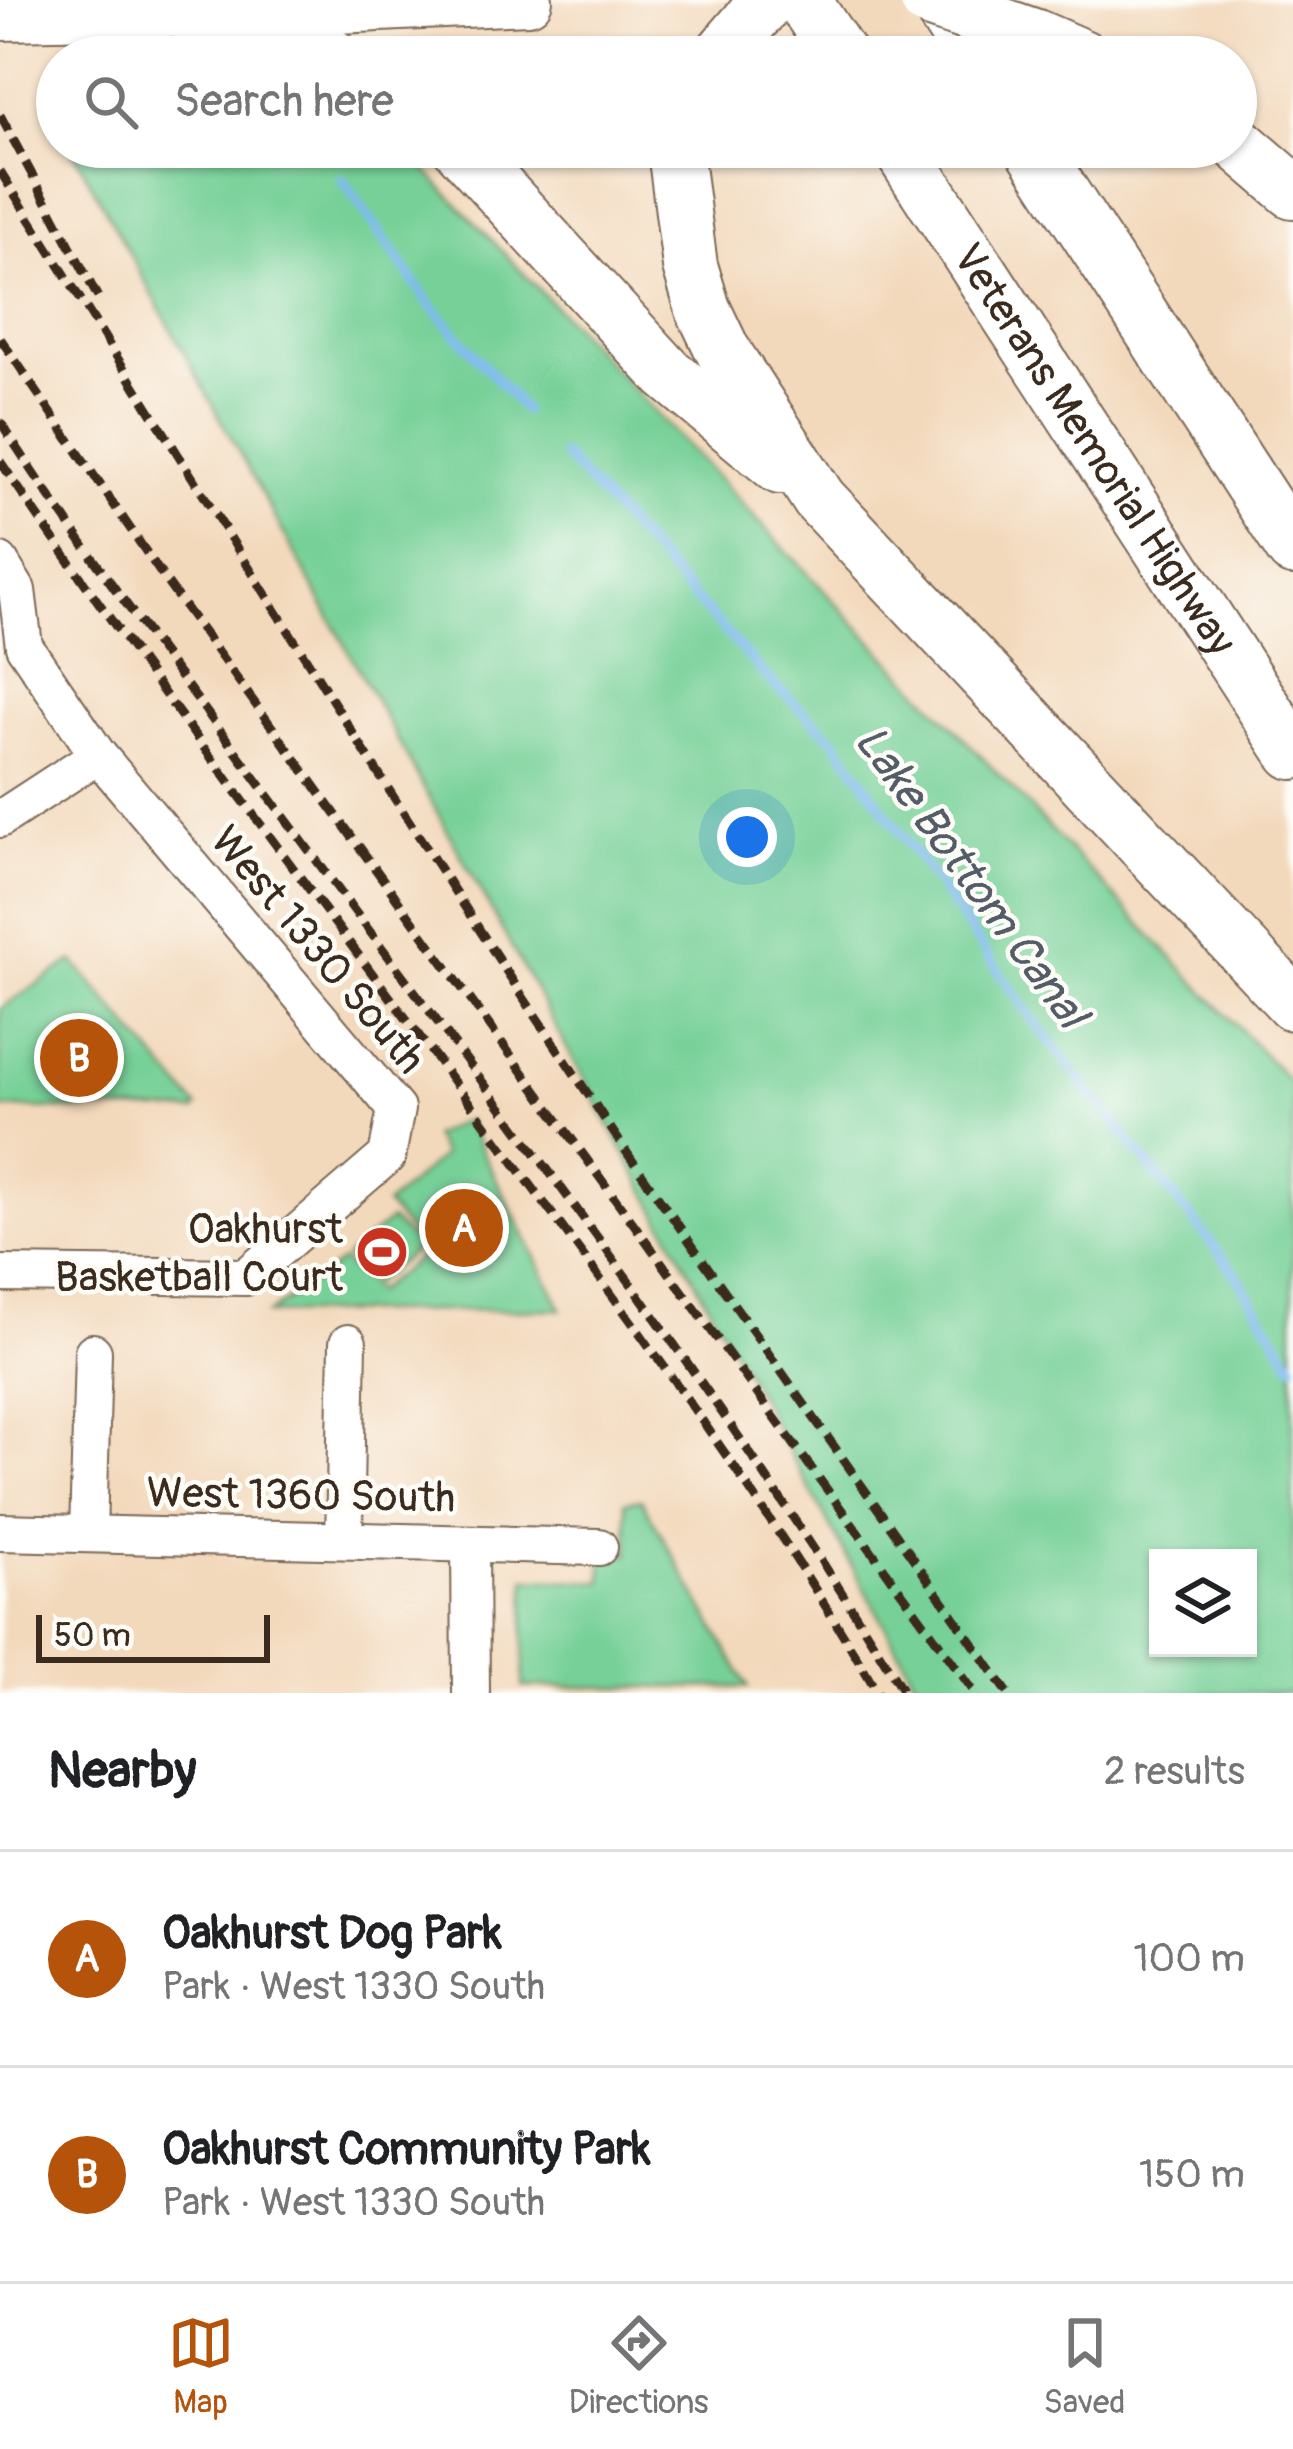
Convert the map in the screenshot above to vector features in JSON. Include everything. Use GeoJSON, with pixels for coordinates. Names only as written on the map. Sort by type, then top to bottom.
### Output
{"type":"FeatureCollection","features":[{"type":"Feature","properties":{"kind":"highway"},"geometry":{"type":"LineString","coordinates":[[736,36],[768,0]]}},
{"type":"Feature","properties":{"kind":"highway"},"geometry":{"type":"LineString","coordinates":[[803,0],[827,36]]}},
{"type":"Feature","properties":{"kind":"highway"},"geometry":{"type":"LineString","coordinates":[[932,0],[1029,36]]}},
{"type":"Feature","properties":{"kind":"highway"},"geometry":{"type":"LineString","coordinates":[[932,0],[959,36]]}},
{"type":"Feature","properties":{"kind":"highway"},"geometry":{"type":"LineString","coordinates":[[183,9],[272,36]]}},
{"type":"Feature","properties":{"kind":"highway"},"geometry":{"type":"LineString","coordinates":[[1257,160],[1293,191]]}},
{"type":"Feature","properties":{"kind":"highway"},"geometry":{"type":"LineString","coordinates":[[479,168],[668,374],[819,500],[1293,1003]]}},
{"type":"Feature","properties":{"kind":"highway"},"geometry":{"type":"LineString","coordinates":[[676,168],[690,266],[703,309],[723,352],[819,500]]}},
{"type":"Feature","properties":{"kind":"highway","name":"Veterans Memorial Highway"},"geometry":{"type":"LineString","coordinates":[[913,168],[1293,752]]}},
{"type":"Feature","properties":{"kind":"highway"},"geometry":{"type":"LineString","coordinates":[[1046,168],[1293,548]]}},
{"type":"Feature","properties":{"kind":"main road"},"geometry":{"type":"LineString","coordinates":[[0,16],[528,0]]}},
{"type":"Feature","properties":{"kind":"street"},"geometry":{"type":"LineString","coordinates":[[0,562],[17,590],[24,646],[98,755],[0,819]]}},
{"type":"Feature","properties":{"kind":"street","name":"West 1330 South"},"geometry":{"type":"LineString","coordinates":[[0,1274],[246,1276],[387,1156],[390,1141],[396,1109],[98,755]]}},
{"type":"Feature","properties":{"kind":"street"},"geometry":{"type":"LineString","coordinates":[[344,1540],[348,1343]]}},
{"type":"Feature","properties":{"kind":"street"},"geometry":{"type":"LineString","coordinates":[[88,1534],[93,1352]]}},
{"type":"Feature","properties":{"kind":"street","name":"West 1360 South"},"geometry":{"type":"LineString","coordinates":[[0,1532],[599,1547]]}},
{"type":"Feature","properties":{"kind":"street"},"geometry":{"type":"LineString","coordinates":[[470,1544],[470,1693]]}},
{"type":"Feature","properties":{"kind":"green space"},"geometry":{"type":"Polygon","coordinates":[[[83,168],[423,168],[1293,1085],[1293,1693],[922,1693],[83,168]]]}},
{"type":"Feature","properties":{"kind":"green space"},"geometry":{"type":"Polygon","coordinates":[[[73,961],[198,1107],[195,1111],[0,1108],[0,1009],[73,961]]]}},
{"type":"Feature","properties":{"kind":"green space"},"geometry":{"type":"Polygon","coordinates":[[[466,1120],[562,1309],[268,1314],[342,1261],[375,1292],[427,1252],[386,1205],[443,1155],[432,1136],[466,1120]]]}},
{"type":"Feature","properties":{"kind":"green space","name":"Oakhurst Basketball Court"},"geometry":{"type":"Polygon","coordinates":[[[390,1220],[419,1247],[373,1284],[346,1257],[390,1220]]]}},
{"type":"Feature","properties":{"kind":"green space"},"geometry":{"type":"Polygon","coordinates":[[[641,1499],[748,1687],[523,1687],[526,1579],[602,1582],[602,1556],[629,1554],[625,1502],[641,1499]]]}},
{"type":"Feature","properties":{"kind":"waterway","name":"Lake Bottom Canal"},"geometry":{"type":"LineString","coordinates":[[342,179],[429,303],[524,410]]}},
{"type":"Feature","properties":{"kind":"waterway","name":"Lake Bottom Canal"},"geometry":{"type":"LineString","coordinates":[[563,455],[771,682],[834,739],[1037,1025],[1236,1274],[1293,1365]]}},
{"type":"Feature","properties":{"kind":"railway"},"geometry":{"type":"LineString","coordinates":[[0,115],[102,305]]}},
{"type":"Feature","properties":{"kind":"railway"},"geometry":{"type":"LineString","coordinates":[[0,171],[527,1003],[1008,1693]]}},
{"type":"Feature","properties":{"kind":"railway"},"geometry":{"type":"LineString","coordinates":[[0,338],[168,584],[975,1693]]}},
{"type":"Feature","properties":{"kind":"railway"},"geometry":{"type":"LineString","coordinates":[[0,421],[121,597],[670,1338],[904,1693]]}},
{"type":"Feature","properties":{"kind":"railway"},"geometry":{"type":"LineString","coordinates":[[0,461],[195,735],[667,1371],[797,1562],[878,1693]]}},
{"type":"Feature","properties":{"kind":"place","name":"Oakhurst Community Park"},"geometry":{"type":"Point","coordinates":[79,1058]}},
{"type":"Feature","properties":{"kind":"place","name":"Oakhurst Dog Park"},"geometry":{"type":"Point","coordinates":[464,1228]}},
{"type":"Feature","properties":{"kind":"place","name":"Oakhurst Basketball Court"},"geometry":{"type":"Point","coordinates":[382,1252]}}]}
